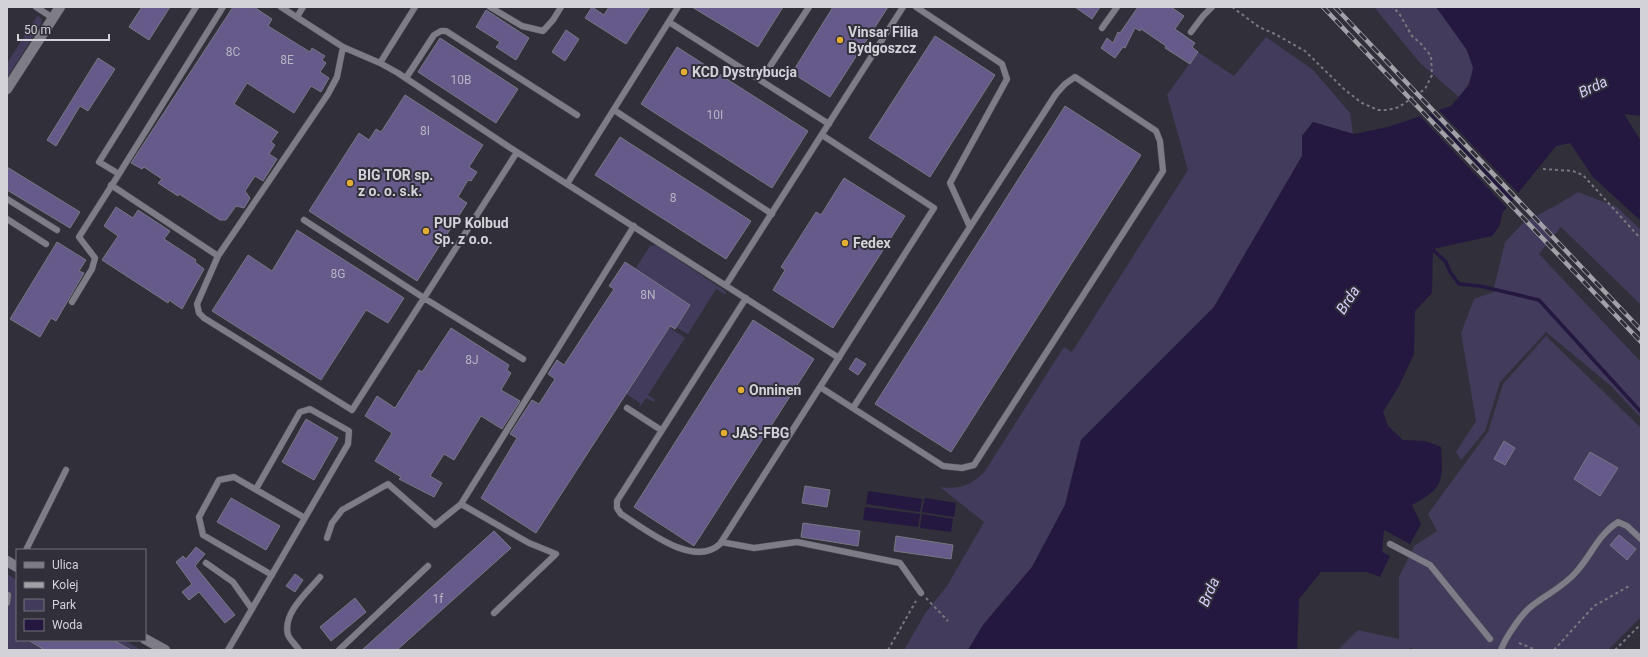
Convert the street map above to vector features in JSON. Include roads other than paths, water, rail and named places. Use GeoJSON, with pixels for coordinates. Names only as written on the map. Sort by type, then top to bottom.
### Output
{"type":"FeatureCollection","features":[{"type":"Feature","properties":{"kind":"street"},"geometry":{"type":"LineString","coordinates":[[7,89],[60,7]]}},
{"type":"Feature","properties":{"kind":"street"},"geometry":{"type":"LineString","coordinates":[[7,561],[16,566]]}},
{"type":"Feature","properties":{"kind":"street"},"geometry":{"type":"LineString","coordinates":[[146,640],[165,650]]}},
{"type":"Feature","properties":{"kind":"lane"},"geometry":{"type":"LineString","coordinates":[[36,7],[53,18]]}},
{"type":"Feature","properties":{"kind":"lane"},"geometry":{"type":"LineString","coordinates":[[119,174],[99,162],[196,7]]}},
{"type":"Feature","properties":{"kind":"lane"},"geometry":{"type":"LineString","coordinates":[[72,302],[92,269],[95,258],[79,237],[223,7]]}},
{"type":"Feature","properties":{"kind":"lane"},"geometry":{"type":"LineString","coordinates":[[281,7],[343,47],[380,63],[406,78],[567,184],[839,358]]}},
{"type":"Feature","properties":{"kind":"lane"},"geometry":{"type":"LineString","coordinates":[[297,17],[303,7]]}},
{"type":"Feature","properties":{"kind":"lane"},"geometry":{"type":"LineString","coordinates":[[380,63],[415,7]]}},
{"type":"Feature","properties":{"kind":"lane"},"geometry":{"type":"LineString","coordinates":[[490,7],[522,26],[543,30],[553,20],[561,7]]}},
{"type":"Feature","properties":{"kind":"lane"},"geometry":{"type":"LineString","coordinates":[[567,184],[678,7]]}},
{"type":"Feature","properties":{"kind":"lane"},"geometry":{"type":"LineString","coordinates":[[761,80],[809,7]]}},
{"type":"Feature","properties":{"kind":"lane"},"geometry":{"type":"LineString","coordinates":[[726,285],[903,7]]}},
{"type":"Feature","properties":{"kind":"lane"},"geometry":{"type":"LineString","coordinates":[[916,7],[1002,64],[1007,79],[950,183],[970,227]]}},
{"type":"Feature","properties":{"kind":"lane"},"geometry":{"type":"LineString","coordinates":[[1102,28],[1117,7]]}},
{"type":"Feature","properties":{"kind":"lane"},"geometry":{"type":"LineString","coordinates":[[1191,32],[1212,7]]}},
{"type":"Feature","properties":{"kind":"lane"},"geometry":{"type":"LineString","coordinates":[[669,22],[829,124]]}},
{"type":"Feature","properties":{"kind":"lane"},"geometry":{"type":"LineString","coordinates":[[406,78],[434,35],[441,31],[446,31],[577,115]]}},
{"type":"Feature","properties":{"kind":"lane"},"geometry":{"type":"LineString","coordinates":[[343,47],[337,77],[328,94],[218,256],[197,304],[199,313],[204,318],[352,410],[518,152]]}},
{"type":"Feature","properties":{"kind":"lane"},"geometry":{"type":"LineString","coordinates":[[820,387],[943,466],[962,468],[974,465],[1163,171],[1160,141],[1156,131],[1075,77],[1065,84],[1056,94],[853,408]]}},
{"type":"Feature","properties":{"kind":"lane"},"geometry":{"type":"LineString","coordinates":[[614,110],[772,214]]}},
{"type":"Feature","properties":{"kind":"lane"},"geometry":{"type":"LineString","coordinates":[[746,298],[617,501],[617,508],[620,514],[675,548],[704,552],[714,549],[722,542],[934,208],[822,135]]}},
{"type":"Feature","properties":{"kind":"lane"},"geometry":{"type":"LineString","coordinates":[[112,185],[218,256]]}},
{"type":"Feature","properties":{"kind":"lane"},"geometry":{"type":"LineString","coordinates":[[7,199],[57,230]]}},
{"type":"Feature","properties":{"kind":"lane"},"geometry":{"type":"LineString","coordinates":[[7,219],[46,244]]}},
{"type":"Feature","properties":{"kind":"lane"},"geometry":{"type":"LineString","coordinates":[[304,220],[424,298],[524,359]]}},
{"type":"Feature","properties":{"kind":"lane"},"geometry":{"type":"LineString","coordinates":[[327,538],[332,523],[342,510],[388,484],[435,525],[461,504],[634,226]]}},
{"type":"Feature","properties":{"kind":"lane"},"geometry":{"type":"LineString","coordinates":[[627,408],[661,430]]}},
{"type":"Feature","properties":{"kind":"lane"},"geometry":{"type":"LineString","coordinates":[[228,650],[348,444],[349,431],[310,409],[300,412],[256,489]]}},
{"type":"Feature","properties":{"kind":"lane"},"geometry":{"type":"LineString","coordinates":[[26,549],[66,470]]}},
{"type":"Feature","properties":{"kind":"lane"},"geometry":{"type":"LineString","coordinates":[[272,574],[203,535],[199,517],[219,480],[234,477],[305,518]]}},
{"type":"Feature","properties":{"kind":"lane"},"geometry":{"type":"LineString","coordinates":[[461,504],[529,543],[556,554],[494,613]]}},
{"type":"Feature","properties":{"kind":"lane"},"geometry":{"type":"LineString","coordinates":[[1501,650],[1503,642],[1531,606],[1577,572],[1606,530],[1618,522],[1627,526],[1641,539]]}},
{"type":"Feature","properties":{"kind":"lane"},"geometry":{"type":"LineString","coordinates":[[722,542],[754,548],[797,542],[900,563],[921,593]]}},
{"type":"Feature","properties":{"kind":"lane"},"geometry":{"type":"LineString","coordinates":[[1390,544],[1430,565],[1490,639]]}},
{"type":"Feature","properties":{"kind":"lane"},"geometry":{"type":"LineString","coordinates":[[206,563],[233,582],[252,609]]}},
{"type":"Feature","properties":{"kind":"lane"},"geometry":{"type":"LineString","coordinates":[[340,650],[428,566]]}},
{"type":"Feature","properties":{"kind":"lane"},"geometry":{"type":"LineString","coordinates":[[299,650],[288,636],[287,624],[296,605],[320,577]]}},
{"type":"Feature","properties":{"kind":"lane"},"geometry":{"type":"LineString","coordinates":[[7,603],[8,595]]}},
{"type":"Feature","properties":{"kind":"water","name":"Brda"},"geometry":{"type":"Polygon","coordinates":[[[1436,7],[1641,7],[1641,116],[1624,114],[1641,141],[1641,221],[1593,177],[1570,143],[1556,146],[1503,212],[1499,227],[1492,236],[1433,249],[1432,293],[1415,311],[1414,354],[1399,386],[1383,412],[1388,426],[1403,440],[1425,441],[1441,447],[1442,468],[1441,476],[1436,488],[1423,499],[1412,505],[1421,524],[1410,544],[1384,530],[1382,552],[1390,556],[1380,577],[1367,572],[1321,572],[1299,599],[1297,650],[968,650],[983,625],[1032,567],[1065,505],[1081,440],[1214,307],[1302,156],[1302,136],[1313,122],[1354,134],[1388,127],[1451,106],[1469,85],[1473,68],[1467,50],[1436,7]]]}},
{"type":"Feature","properties":{"kind":"water"},"geometry":{"type":"Polygon","coordinates":[[[868,491],[922,499],[920,512],[866,504],[868,491]]]}},
{"type":"Feature","properties":{"kind":"water"},"geometry":{"type":"Polygon","coordinates":[[[925,498],[956,503],[954,517],[922,512],[925,498]]]}},
{"type":"Feature","properties":{"kind":"water"},"geometry":{"type":"Polygon","coordinates":[[[865,507],[920,514],[918,527],[863,520],[865,507]]]}},
{"type":"Feature","properties":{"kind":"water"},"geometry":{"type":"Polygon","coordinates":[[[922,514],[953,519],[951,532],[920,528],[922,514]]]}},
{"type":"Feature","properties":{"kind":"waterway"},"geometry":{"type":"LineString","coordinates":[[1432,249],[1446,262],[1450,272],[1459,284],[1480,286],[1539,300],[1641,412]]}},
{"type":"Feature","properties":{"kind":"railway"},"geometry":{"type":"LineString","coordinates":[[1323,7],[1641,342]]}},
{"type":"Feature","properties":{"kind":"railway"},"geometry":{"type":"LineString","coordinates":[[1335,7],[1641,330]]}},
{"type":"Feature","properties":{"kind":"place","name":"Vinsar Filia Bydgoszcz"},"geometry":{"type":"Point","coordinates":[840,40]}},
{"type":"Feature","properties":{"kind":"place","name":"KCD Dystrybucja"},"geometry":{"type":"Point","coordinates":[684,72]}},
{"type":"Feature","properties":{"kind":"place","name":"BIG TOR sp. z o. o. s.k."},"geometry":{"type":"Point","coordinates":[350,183]}},
{"type":"Feature","properties":{"kind":"place","name":"PUP Kolbud Sp. z o.o."},"geometry":{"type":"Point","coordinates":[426,231]}},
{"type":"Feature","properties":{"kind":"place","name":"Fedex"},"geometry":{"type":"Point","coordinates":[845,243]}},
{"type":"Feature","properties":{"kind":"place","name":"Onninen"},"geometry":{"type":"Point","coordinates":[741,390]}},
{"type":"Feature","properties":{"kind":"place","name":"JAS-FBG"},"geometry":{"type":"Point","coordinates":[724,433]}}]}
